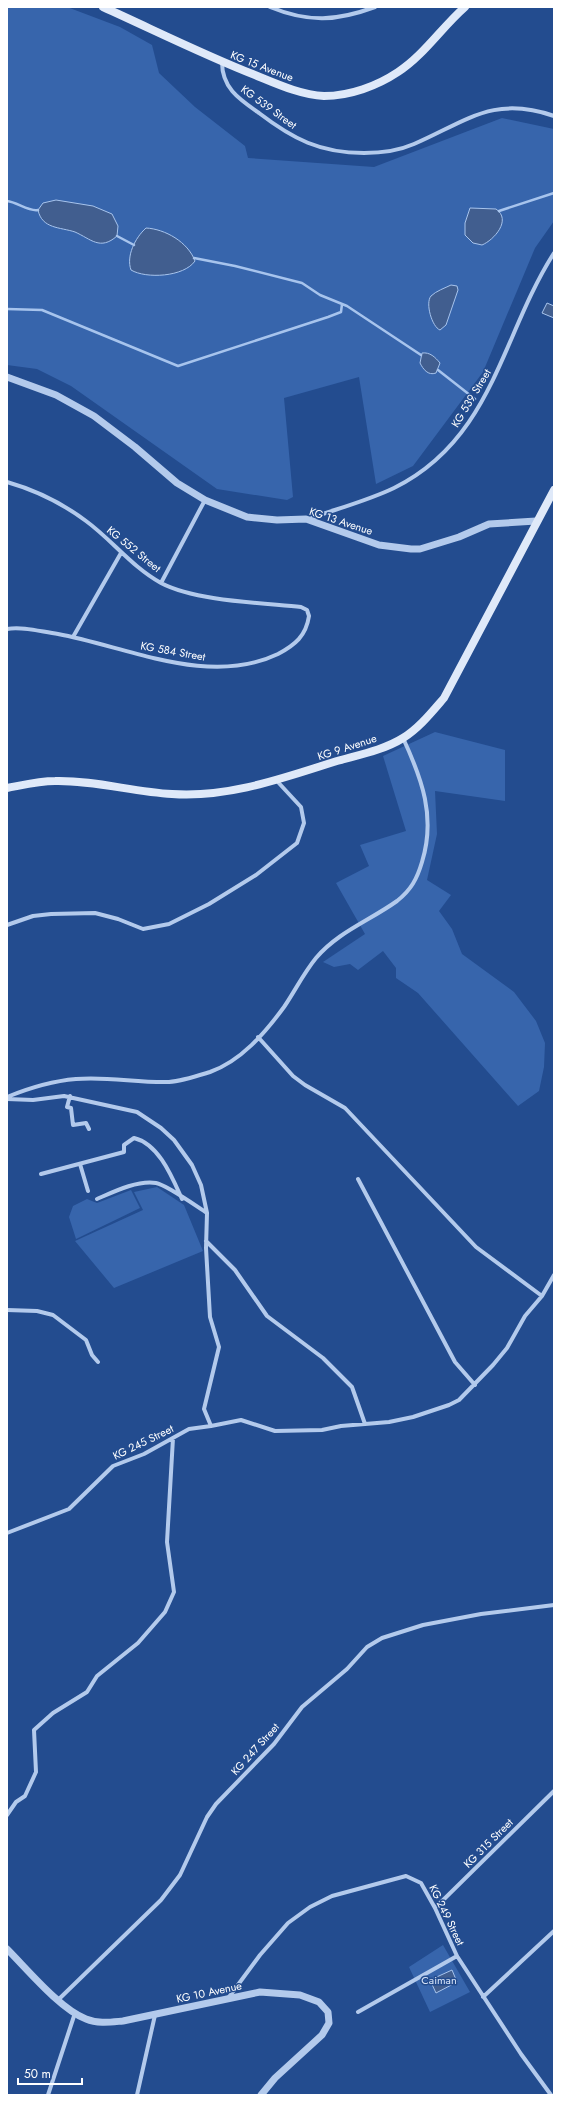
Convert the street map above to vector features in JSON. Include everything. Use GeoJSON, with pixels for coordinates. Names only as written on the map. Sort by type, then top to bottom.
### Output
{"type":"FeatureCollection","features":[{"type":"Feature","properties":{"kind":"main road","name":"KG 15 Avenue"},"geometry":{"type":"LineString","coordinates":[[103,7],[222,62],[288,89],[322,96],[342,95],[359,91],[398,72],[418,56],[451,19],[466,7]]}},
{"type":"Feature","properties":{"kind":"main road","name":"KG 9 Avenue"},"geometry":{"type":"LineString","coordinates":[[7,788],[54,781],[67,781],[172,794],[206,795],[276,780],[365,753],[403,738],[425,720],[444,698],[536,521],[554,490]]}},
{"type":"Feature","properties":{"kind":"street"},"geometry":{"type":"LineString","coordinates":[[270,7],[287,14],[311,19],[352,16],[375,7]]}},
{"type":"Feature","properties":{"kind":"street","name":"KG 539 Street"},"geometry":{"type":"LineString","coordinates":[[222,62],[222,73],[226,85],[241,100],[276,126],[300,140],[319,148],[341,153],[373,153],[394,150],[413,144],[463,119],[502,108],[536,110],[554,116]]}},
{"type":"Feature","properties":{"kind":"street","name":"KG 539 Street"},"geometry":{"type":"LineString","coordinates":[[306,519],[394,488],[434,460],[461,434],[487,394],[534,291],[554,253]]}},
{"type":"Feature","properties":{"kind":"street","name":"KG 13 Avenue"},"geometry":{"type":"LineString","coordinates":[[7,377],[56,396],[94,416],[135,447],[178,484],[205,500],[247,517],[306,519],[379,544],[411,549],[420,549],[460,536],[489,524],[536,521]]}},
{"type":"Feature","properties":{"kind":"street","name":"KG 552 Street"},"geometry":{"type":"LineString","coordinates":[[7,482],[28,488],[54,500],[86,521],[121,553],[161,583],[177,590],[194,594],[301,607],[307,610]]}},
{"type":"Feature","properties":{"kind":"street"},"geometry":{"type":"LineString","coordinates":[[161,583],[205,500]]}},
{"type":"Feature","properties":{"kind":"street"},"geometry":{"type":"LineString","coordinates":[[73,637],[121,553]]}},
{"type":"Feature","properties":{"kind":"street","name":"KG 584 Street"},"geometry":{"type":"LineString","coordinates":[[7,629],[30,629],[73,637],[159,659],[222,667],[240,666],[262,661],[296,644],[302,636],[308,623],[309,616],[307,610]]}},
{"type":"Feature","properties":{"kind":"street"},"geometry":{"type":"LineString","coordinates":[[7,1098],[40,1086],[76,1079],[170,1082],[192,1078],[225,1066],[235,1060],[258,1037],[284,1006],[308,968],[332,940],[396,902],[410,890],[416,881],[426,851],[429,834],[429,813],[419,772],[403,738]]}},
{"type":"Feature","properties":{"kind":"street"},"geometry":{"type":"LineString","coordinates":[[7,925],[33,916],[95,913],[118,919],[143,929],[169,924],[209,904],[256,875],[297,843],[304,823],[301,807],[276,780]]}},
{"type":"Feature","properties":{"kind":"street"},"geometry":{"type":"LineString","coordinates":[[258,1037],[293,1076],[305,1085],[345,1108],[476,1247],[542,1296]]}},
{"type":"Feature","properties":{"kind":"street"},"geometry":{"type":"LineString","coordinates":[[7,1098],[33,1100],[70,1096],[137,1112],[161,1128],[174,1140],[192,1165],[201,1185],[207,1213],[206,1241],[210,1317],[219,1347],[214,1375],[209,1385],[205,1404],[205,1413],[211,1426]]}},
{"type":"Feature","properties":{"kind":"street"},"geometry":{"type":"LineString","coordinates":[[70,1096],[67,1107],[71,1108],[73,1125],[86,1123],[89,1129]]}},
{"type":"Feature","properties":{"kind":"street"},"geometry":{"type":"LineString","coordinates":[[41,1174],[124,1152],[124,1144],[134,1138],[140,1140],[156,1152],[166,1167],[182,1198]]}},
{"type":"Feature","properties":{"kind":"street"},"geometry":{"type":"LineString","coordinates":[[80,1164],[88,1191]]}},
{"type":"Feature","properties":{"kind":"street"},"geometry":{"type":"LineString","coordinates":[[358,1179],[455,1362],[475,1385]]}},
{"type":"Feature","properties":{"kind":"street"},"geometry":{"type":"LineString","coordinates":[[97,1199],[124,1189],[143,1184],[156,1183],[207,1213]]}},
{"type":"Feature","properties":{"kind":"street"},"geometry":{"type":"LineString","coordinates":[[206,1241],[235,1270],[267,1316],[323,1358],[352,1387],[365,1424]]}},
{"type":"Feature","properties":{"kind":"street","name":"KG 245 Street"},"geometry":{"type":"LineString","coordinates":[[7,1532],[69,1509],[113,1466],[144,1454],[189,1429],[241,1420],[275,1431],[322,1430],[341,1426],[371,1424],[413,1417],[449,1405],[459,1400],[475,1385],[506,1348],[525,1316],[542,1296],[554,1275]]}},
{"type":"Feature","properties":{"kind":"street"},"geometry":{"type":"LineString","coordinates":[[7,1310],[37,1311],[53,1315],[86,1340],[92,1355],[98,1362]]}},
{"type":"Feature","properties":{"kind":"street"},"geometry":{"type":"LineString","coordinates":[[7,1815],[16,1802],[25,1796],[36,1772],[34,1730],[53,1713],[87,1692],[97,1676],[138,1643],[165,1612],[174,1592],[167,1542],[173,1438]]}},
{"type":"Feature","properties":{"kind":"street","name":"KG 247 Street"},"geometry":{"type":"LineString","coordinates":[[58,2000],[161,1900],[180,1875],[207,1817],[216,1804],[274,1744],[302,1707],[347,1669],[367,1647],[382,1638],[423,1625],[474,1615],[554,1605]]}},
{"type":"Feature","properties":{"kind":"street","name":"KG 315 Street"},"geometry":{"type":"LineString","coordinates":[[435,1908],[554,1791]]}},
{"type":"Feature","properties":{"kind":"street","name":"KG 249 Street"},"geometry":{"type":"LineString","coordinates":[[229,1997],[260,1955],[288,1923],[310,1907],[332,1896],[406,1876],[421,1883],[435,1908],[457,1956],[483,1996],[553,2095]]}},
{"type":"Feature","properties":{"kind":"street"},"geometry":{"type":"LineString","coordinates":[[483,1996],[554,1931]]}},
{"type":"Feature","properties":{"kind":"street","name":"KG 10 Avenue"},"geometry":{"type":"LineString","coordinates":[[7,1949],[58,2000],[75,2013],[86,2019],[102,2022],[123,2021],[155,2015],[229,1997],[260,1992],[300,1995],[319,2002],[328,2012],[329,2023],[322,2035],[275,2078],[261,2095]]}},
{"type":"Feature","properties":{"kind":"street"},"geometry":{"type":"LineString","coordinates":[[358,2012],[457,1956]]}},
{"type":"Feature","properties":{"kind":"street"},"geometry":{"type":"LineString","coordinates":[[48,2095],[75,2013]]}},
{"type":"Feature","properties":{"kind":"street"},"geometry":{"type":"LineString","coordinates":[[137,2095],[155,2015]]}},
{"type":"Feature","properties":{"kind":"green space"},"geometry":{"type":"Polygon","coordinates":[[[7,7],[67,7],[120,27],[152,45],[159,73],[195,107],[245,146],[248,158],[374,167],[502,118],[554,129],[554,221],[535,248],[483,372],[413,466],[376,484],[359,377],[284,398],[293,497],[287,500],[217,489],[71,386],[37,369],[7,365],[7,7]]]}},
{"type":"Feature","properties":{"kind":"green space"},"geometry":{"type":"Polygon","coordinates":[[[435,732],[505,750],[505,801],[435,791],[437,834],[427,880],[451,895],[439,911],[452,929],[462,954],[514,992],[536,1021],[545,1043],[544,1067],[539,1091],[518,1106],[418,993],[396,978],[396,968],[383,951],[358,970],[350,964],[334,967],[323,962],[365,934],[336,883],[369,866],[360,845],[406,831],[383,756],[435,732]]]}},
{"type":"Feature","properties":{"kind":"green space"},"geometry":{"type":"Polygon","coordinates":[[[157,1187],[184,1205],[203,1251],[114,1288],[75,1241],[143,1210],[134,1192],[157,1187]]]}},
{"type":"Feature","properties":{"kind":"green space"},"geometry":{"type":"Polygon","coordinates":[[[131,1190],[140,1208],[76,1239],[69,1217],[73,1206],[87,1199],[97,1203],[131,1190]]]}},
{"type":"Feature","properties":{"kind":"green space","name":"Caiman"},"geometry":{"type":"Polygon","coordinates":[[[443,1945],[470,1992],[430,2012],[409,1967],[443,1945]]]}},
{"type":"Feature","properties":{"kind":"shaded area"},"geometry":{"type":"Polygon","coordinates":[[[56,200],[93,206],[112,214],[118,226],[117,236],[106,243],[100,243],[75,232],[48,224],[43,221],[38,210],[43,203],[56,200]]]}},
{"type":"Feature","properties":{"kind":"shaded area"},"geometry":{"type":"Polygon","coordinates":[[[470,208],[496,209],[502,219],[500,229],[492,239],[482,245],[473,243],[465,235],[465,223],[470,208]]]}},
{"type":"Feature","properties":{"kind":"shaded area"},"geometry":{"type":"Polygon","coordinates":[[[146,228],[161,231],[181,242],[192,254],[195,261],[190,266],[182,270],[164,275],[146,275],[131,270],[130,259],[132,248],[138,237],[146,228]]]}},
{"type":"Feature","properties":{"kind":"shaded area"},"geometry":{"type":"Polygon","coordinates":[[[451,285],[457,286],[458,290],[446,325],[440,330],[432,320],[429,309],[429,299],[435,293],[451,285]]]}},
{"type":"Feature","properties":{"kind":"shaded area"},"geometry":{"type":"Polygon","coordinates":[[[547,303],[554,306],[554,318],[542,313],[547,303]]]}},
{"type":"Feature","properties":{"kind":"shaded area"},"geometry":{"type":"Polygon","coordinates":[[[422,353],[432,355],[440,363],[436,373],[428,373],[423,368],[420,363],[422,353]]]}},
{"type":"Feature","properties":{"kind":"shaded area"},"geometry":{"type":"Polygon","coordinates":[[[452,1970],[457,1982],[436,1993],[430,1980],[452,1970]]]}},
{"type":"Feature","properties":{"kind":"waterway"},"geometry":{"type":"LineString","coordinates":[[499,211],[554,193]]}},
{"type":"Feature","properties":{"kind":"waterway"},"geometry":{"type":"LineString","coordinates":[[7,201],[31,210],[38,210]]}},
{"type":"Feature","properties":{"kind":"waterway"},"geometry":{"type":"LineString","coordinates":[[117,236],[134,245]]}},
{"type":"Feature","properties":{"kind":"waterway"},"geometry":{"type":"LineString","coordinates":[[194,258],[235,266],[302,283],[320,295],[347,306],[421,355]]}},
{"type":"Feature","properties":{"kind":"waterway"},"geometry":{"type":"LineString","coordinates":[[7,309],[42,310],[178,366],[328,317],[341,312],[342,304]]}},
{"type":"Feature","properties":{"kind":"waterway"},"geometry":{"type":"LineString","coordinates":[[438,370],[475,399]]}}]}
